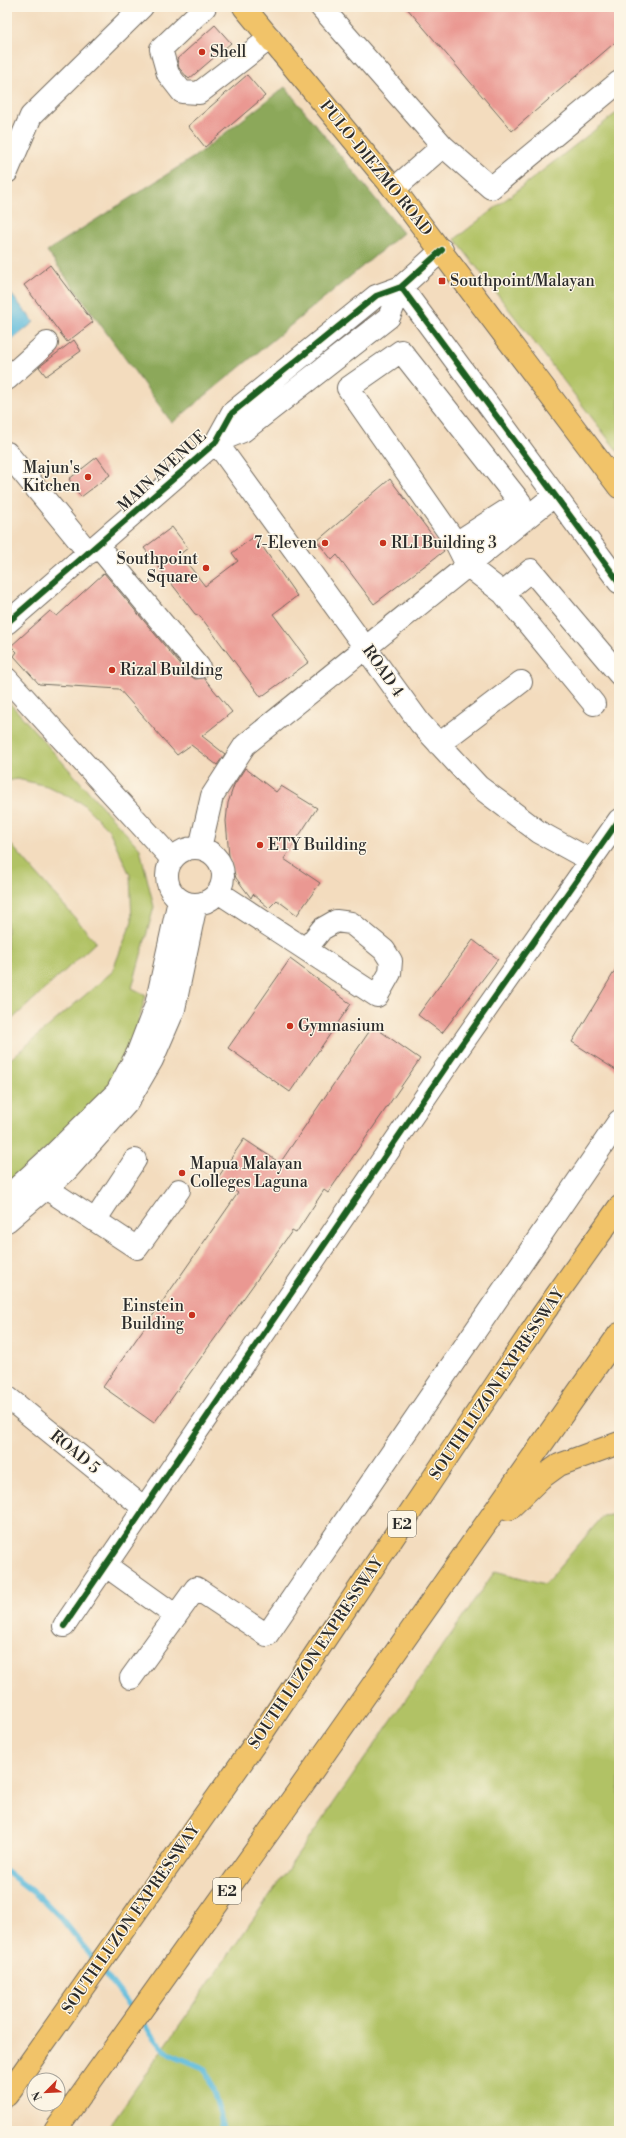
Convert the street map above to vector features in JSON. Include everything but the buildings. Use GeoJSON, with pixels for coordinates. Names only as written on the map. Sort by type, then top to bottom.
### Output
{"type":"FeatureCollection","features":[{"type":"Feature","properties":{"kind":"main road","name":"PULO-DIEZMO ROAD"},"geometry":{"type":"LineString","coordinates":[[244,7],[394,189],[442,250],[619,487]]}},
{"type":"Feature","properties":{"kind":"main road","name":"SOUTH LUZON EXPRESSWAY"},"geometry":{"type":"LineString","coordinates":[[7,2096],[261,1735],[543,1314],[619,1207]]}},
{"type":"Feature","properties":{"kind":"main road","name":"E2"},"geometry":{"type":"LineString","coordinates":[[55,2131],[470,1548],[619,1334]]}},
{"type":"Feature","properties":{"kind":"main road"},"geometry":{"type":"LineString","coordinates":[[470,1548],[541,1478],[559,1465],[619,1443]]}},
{"type":"Feature","properties":{"kind":"street"},"geometry":{"type":"LineString","coordinates":[[7,172],[31,116],[142,7]]}},
{"type":"Feature","properties":{"kind":"street"},"geometry":{"type":"LineString","coordinates":[[205,7],[161,49],[168,74],[182,92],[199,93],[270,38]]}},
{"type":"Feature","properties":{"kind":"street"},"geometry":{"type":"LineString","coordinates":[[322,7],[443,146],[491,188],[619,82]]}},
{"type":"Feature","properties":{"kind":"street"},"geometry":{"type":"LineString","coordinates":[[394,189],[443,146]]}},
{"type":"Feature","properties":{"kind":"street","name":"MAIN AVENUE"},"geometry":{"type":"LineString","coordinates":[[7,624],[216,442],[232,413],[376,296],[401,287],[442,250]]}},
{"type":"Feature","properties":{"kind":"street"},"geometry":{"type":"LineString","coordinates":[[401,287],[619,582]]}},
{"type":"Feature","properties":{"kind":"street"},"geometry":{"type":"LineString","coordinates":[[7,379],[48,343]]}},
{"type":"Feature","properties":{"kind":"street"},"geometry":{"type":"LineString","coordinates":[[456,543],[520,502],[401,351],[348,388],[456,543],[467,565],[503,593],[594,704]]}},
{"type":"Feature","properties":{"kind":"street","name":"ROAD 4"},"geometry":{"type":"LineString","coordinates":[[216,442],[420,723],[478,786],[538,832],[590,860]]}},
{"type":"Feature","properties":{"kind":"street"},"geometry":{"type":"LineString","coordinates":[[7,453],[199,667]]}},
{"type":"Feature","properties":{"kind":"street"},"geometry":{"type":"LineString","coordinates":[[200,848],[212,796],[245,745],[555,495]]}},
{"type":"Feature","properties":{"kind":"street"},"geometry":{"type":"LineString","coordinates":[[503,593],[531,570],[619,674]]}},
{"type":"Feature","properties":{"kind":"street"},"geometry":{"type":"LineString","coordinates":[[7,679],[172,859]]}},
{"type":"Feature","properties":{"kind":"street"},"geometry":{"type":"LineString","coordinates":[[439,744],[521,682]]}},
{"type":"Feature","properties":{"kind":"street"},"geometry":{"type":"LineString","coordinates":[[64,1626],[452,1058],[619,820]]}},
{"type":"Feature","properties":{"kind":"street"},"geometry":{"type":"LineString","coordinates":[[200,848],[209,851],[216,857],[221,865],[223,874],[218,892],[205,903],[188,902],[172,894],[168,885],[168,867],[172,859],[185,850],[200,848]]}},
{"type":"Feature","properties":{"kind":"street"},"geometry":{"type":"LineString","coordinates":[[218,892],[306,949]]}},
{"type":"Feature","properties":{"kind":"street"},"geometry":{"type":"LineString","coordinates":[[7,1221],[67,1170],[127,1103],[152,1060],[174,1010],[188,902]]}},
{"type":"Feature","properties":{"kind":"street"},"geometry":{"type":"LineString","coordinates":[[7,1197],[54,1154],[116,1092],[138,1052],[156,1005],[188,902]]}},
{"type":"Feature","properties":{"kind":"street"},"geometry":{"type":"LineString","coordinates":[[131,1678],[196,1588],[267,1635],[619,1121]]}},
{"type":"Feature","properties":{"kind":"street"},"geometry":{"type":"LineString","coordinates":[[96,1219],[136,1160]]}},
{"type":"Feature","properties":{"kind":"street"},"geometry":{"type":"LineString","coordinates":[[46,1188],[96,1219],[137,1248],[180,1190]]}},
{"type":"Feature","properties":{"kind":"street","name":"ROAD 5"},"geometry":{"type":"LineString","coordinates":[[7,1397],[144,1508]]}},
{"type":"Feature","properties":{"kind":"street"},"geometry":{"type":"LineString","coordinates":[[105,1565],[176,1616]]}},
{"type":"Feature","properties":{"kind":"green space"},"geometry":{"type":"Polygon","coordinates":[[[285,87],[403,233],[172,423],[47,251],[194,157],[285,87]]]}},
{"type":"Feature","properties":{"kind":"green space"},"geometry":{"type":"Polygon","coordinates":[[[619,111],[619,453],[455,239],[619,111]]]}},
{"type":"Feature","properties":{"kind":"green space"},"geometry":{"type":"Polygon","coordinates":[[[7,700],[140,849],[154,907],[132,988],[146,995],[128,1059],[108,1091],[7,1186],[7,1062],[112,972],[132,921],[130,875],[109,830],[82,803],[47,786],[17,779],[7,781],[7,700]]]}},
{"type":"Feature","properties":{"kind":"green space"},"geometry":{"type":"Polygon","coordinates":[[[7,840],[96,942],[7,1024],[7,840]]]}},
{"type":"Feature","properties":{"kind":"green space"},"geometry":{"type":"Polygon","coordinates":[[[619,1514],[619,2131],[106,2131],[495,1571],[545,1584],[603,1516],[619,1514]]]}},
{"type":"Feature","properties":{"kind":"water"},"geometry":{"type":"Polygon","coordinates":[[[11,294],[34,322],[7,344],[7,298],[11,294]]]}},
{"type":"Feature","properties":{"kind":"waterway"},"geometry":{"type":"LineString","coordinates":[[7,1872],[42,1899],[62,1919],[95,1961]]}},
{"type":"Feature","properties":{"kind":"waterway"},"geometry":{"type":"LineString","coordinates":[[102,1970],[135,2012]]}},
{"type":"Feature","properties":{"kind":"waterway"},"geometry":{"type":"LineString","coordinates":[[140,2019],[166,2052],[206,2069],[220,2113],[223,2131]]}},
{"type":"Feature","properties":{"kind":"cycle path"},"geometry":{"type":"LineString","coordinates":[[7,623],[216,442],[232,413],[376,296],[401,287],[442,250]]}},
{"type":"Feature","properties":{"kind":"cycle path"},"geometry":{"type":"LineString","coordinates":[[401,287],[619,582]]}},
{"type":"Feature","properties":{"kind":"cycle path"},"geometry":{"type":"LineString","coordinates":[[64,1626],[452,1058],[619,820]]}},
{"type":"Feature","properties":{"kind":"place","name":"Shell"},"geometry":{"type":"Point","coordinates":[202,52]}},
{"type":"Feature","properties":{"kind":"place","name":"Southpoint/Malayan"},"geometry":{"type":"Point","coordinates":[442,281]}},
{"type":"Feature","properties":{"kind":"place","name":"Majun's Kitchen"},"geometry":{"type":"Point","coordinates":[88,477]}},
{"type":"Feature","properties":{"kind":"place","name":"7-Eleven"},"geometry":{"type":"Point","coordinates":[325,543]}},
{"type":"Feature","properties":{"kind":"place","name":"RLI Building 3"},"geometry":{"type":"Point","coordinates":[383,543]}},
{"type":"Feature","properties":{"kind":"place","name":"Southpoint Square"},"geometry":{"type":"Point","coordinates":[206,568]}},
{"type":"Feature","properties":{"kind":"place","name":"Rizal Building"},"geometry":{"type":"Point","coordinates":[112,670]}},
{"type":"Feature","properties":{"kind":"place","name":"ETY Building"},"geometry":{"type":"Point","coordinates":[260,845]}},
{"type":"Feature","properties":{"kind":"place","name":"Gymnasium"},"geometry":{"type":"Point","coordinates":[290,1026]}},
{"type":"Feature","properties":{"kind":"place","name":"Mapua Malayan Colleges Laguna"},"geometry":{"type":"Point","coordinates":[182,1173]}},
{"type":"Feature","properties":{"kind":"place","name":"Einstein Building"},"geometry":{"type":"Point","coordinates":[192,1315]}}]}
